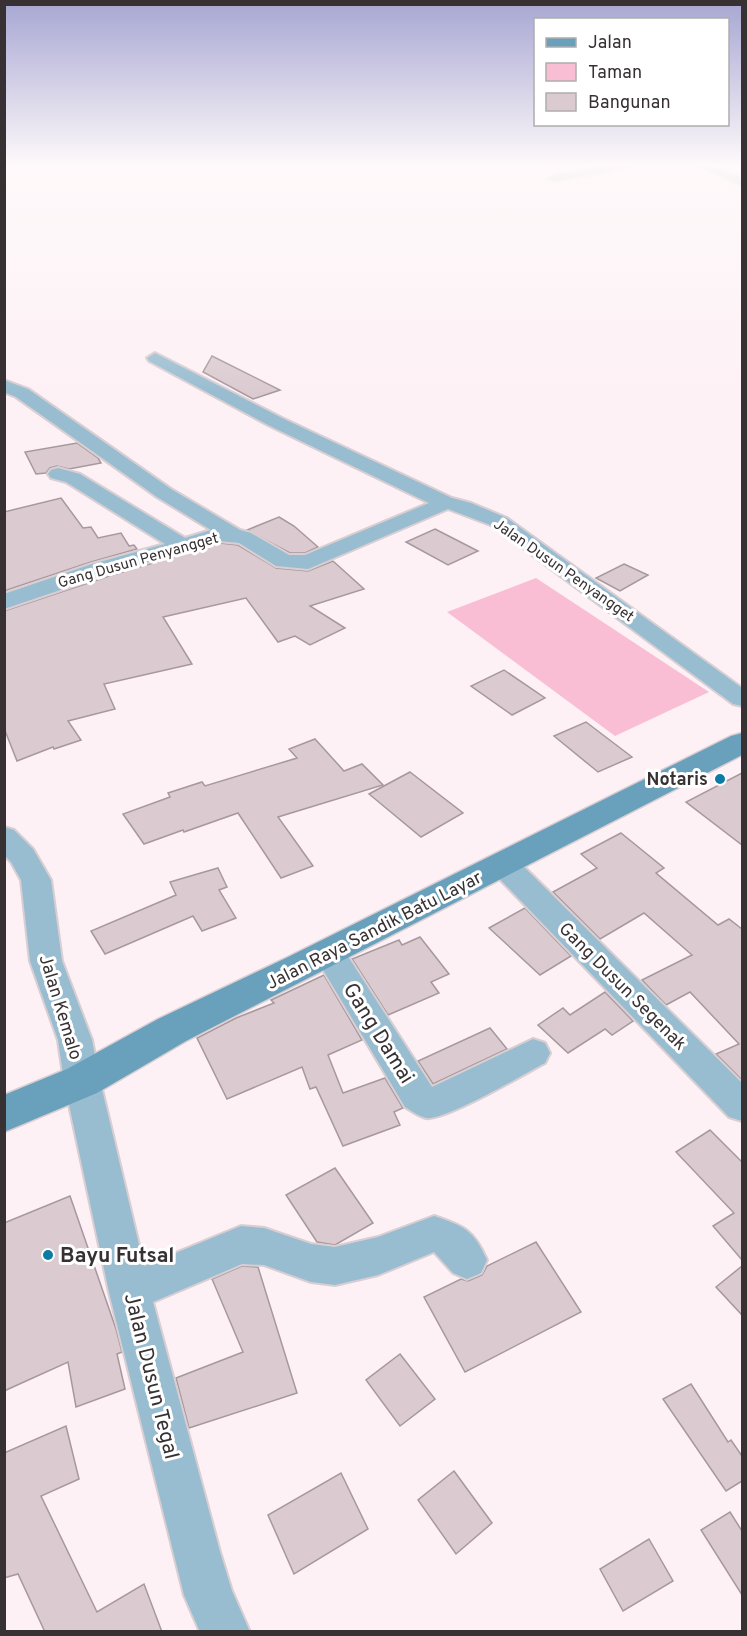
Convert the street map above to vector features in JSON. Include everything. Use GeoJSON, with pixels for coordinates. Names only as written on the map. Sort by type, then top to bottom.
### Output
{"type":"FeatureCollection","features":[{"type":"Feature","properties":{"kind":"main road","name":"Jalan Raya Sandik Batu Layar"},"geometry":{"type":"LineString","coordinates":[[4,1114],[82,1081],[172,1030],[742,744]]}},
{"type":"Feature","properties":{"kind":"street","name":"Jalan Dusun Penyangget"},"geometry":{"type":"LineString","coordinates":[[155,358],[276,422],[446,503],[464,507],[500,522],[742,699]]}},
{"type":"Feature","properties":{"kind":"street"},"geometry":{"type":"LineString","coordinates":[[4,385],[22,393],[164,493],[232,534]]}},
{"type":"Feature","properties":{"kind":"street"},"geometry":{"type":"LineString","coordinates":[[58,474],[73,478],[182,545]]}},
{"type":"Feature","properties":{"kind":"street","name":"Gang Dusun Penyangget"},"geometry":{"type":"LineString","coordinates":[[4,602],[100,569],[218,535],[232,534],[244,537],[284,561],[308,562],[446,503]]}},
{"type":"Feature","properties":{"kind":"street","name":"Jalan Kemalo"},"geometry":{"type":"LineString","coordinates":[[4,837],[23,856],[36,880],[42,944],[75,1040],[82,1081]]}},
{"type":"Feature","properties":{"kind":"street","name":"Gang Dusun Segenak"},"geometry":{"type":"LineString","coordinates":[[504,865],[742,1106]]}},
{"type":"Feature","properties":{"kind":"street","name":"Gang Damai"},"geometry":{"type":"LineString","coordinates":[[329,953],[418,1096],[428,1103],[442,1099],[533,1053]]}},
{"type":"Feature","properties":{"kind":"street","name":"Jalan Dusun Tegal"},"geometry":{"type":"LineString","coordinates":[[82,1081],[130,1292],[196,1552],[209,1595],[225,1632]]}},
{"type":"Feature","properties":{"kind":"street"},"geometry":{"type":"LineString","coordinates":[[130,1292],[241,1245],[259,1244],[322,1265],[349,1265],[434,1234],[451,1240],[467,1260]]}},
{"type":"Feature","properties":{"kind":"green space"},"geometry":{"type":"Polygon","coordinates":[[[536,578],[709,692],[615,736],[447,612],[536,578]]]}},
{"type":"Feature","properties":{"kind":"building"},"geometry":{"type":"Polygon","coordinates":[[[212,356],[280,390],[253,399],[203,372],[212,356]]]}},
{"type":"Feature","properties":{"kind":"building"},"geometry":{"type":"Polygon","coordinates":[[[77,443],[98,458],[101,463],[69,469],[57,466],[50,468],[46,473],[36,474],[25,452],[77,443]]]}},
{"type":"Feature","properties":{"kind":"building"},"geometry":{"type":"Polygon","coordinates":[[[61,498],[83,528],[91,527],[98,538],[121,533],[129,546],[134,545],[137,549],[4,591],[4,512],[61,498]]]}},
{"type":"Feature","properties":{"kind":"building"},"geometry":{"type":"Polygon","coordinates":[[[279,517],[294,526],[318,547],[305,553],[290,553],[247,530],[279,517]]]}},
{"type":"Feature","properties":{"kind":"building"},"geometry":{"type":"Polygon","coordinates":[[[435,529],[478,551],[448,565],[406,542],[435,529]]]}},
{"type":"Feature","properties":{"kind":"building"},"geometry":{"type":"Polygon","coordinates":[[[220,543],[238,545],[276,568],[308,571],[333,561],[364,589],[310,606],[345,628],[310,645],[295,636],[278,642],[246,598],[163,617],[192,664],[104,684],[115,709],[68,721],[81,740],[54,749],[53,747],[17,761],[4,728],[4,611],[109,576],[220,543]]]}},
{"type":"Feature","properties":{"kind":"building"},"geometry":{"type":"Polygon","coordinates":[[[624,564],[648,575],[620,591],[596,578],[624,564]]]}},
{"type":"Feature","properties":{"kind":"building"},"geometry":{"type":"Polygon","coordinates":[[[504,670],[545,698],[512,715],[471,686],[504,670]]]}},
{"type":"Feature","properties":{"kind":"building"},"geometry":{"type":"Polygon","coordinates":[[[586,722],[632,757],[598,772],[554,736],[586,722]]]}},
{"type":"Feature","properties":{"kind":"building"},"geometry":{"type":"Polygon","coordinates":[[[315,739],[344,771],[362,764],[383,785],[278,817],[313,866],[281,878],[238,813],[144,844],[123,814],[170,797],[168,793],[202,782],[205,786],[297,758],[289,749],[315,739]]]}},
{"type":"Feature","properties":{"kind":"building"},"geometry":{"type":"Polygon","coordinates":[[[410,772],[463,813],[421,837],[369,794],[410,772]]]}},
{"type":"Feature","properties":{"kind":"building"},"geometry":{"type":"Polygon","coordinates":[[[742,773],[742,845],[686,802],[742,773]]]}},
{"type":"Feature","properties":{"kind":"building"},"geometry":{"type":"Polygon","coordinates":[[[621,833],[664,868],[656,873],[718,925],[729,919],[742,929],[742,1080],[716,1054],[739,1044],[690,992],[666,1005],[642,980],[692,955],[644,913],[600,939],[553,892],[597,868],[581,854],[621,833]]]}},
{"type":"Feature","properties":{"kind":"building"},"geometry":{"type":"Polygon","coordinates":[[[218,868],[227,887],[219,890],[236,918],[202,931],[193,916],[105,954],[91,931],[176,895],[170,882],[218,868]]]}},
{"type":"Feature","properties":{"kind":"building"},"geometry":{"type":"Polygon","coordinates":[[[525,908],[571,956],[540,975],[489,928],[525,908]]]}},
{"type":"Feature","properties":{"kind":"building"},"geometry":{"type":"Polygon","coordinates":[[[420,937],[449,974],[431,982],[439,993],[388,1015],[352,959],[399,940],[402,945],[420,937]]]}},
{"type":"Feature","properties":{"kind":"building"},"geometry":{"type":"Polygon","coordinates":[[[324,975],[362,1040],[328,1055],[343,1093],[385,1078],[403,1108],[394,1112],[400,1125],[343,1146],[316,1087],[310,1089],[302,1067],[227,1099],[197,1038],[236,1018],[274,1003],[271,1000],[324,975]]]}},
{"type":"Feature","properties":{"kind":"building"},"geometry":{"type":"Polygon","coordinates":[[[605,992],[633,1021],[612,1035],[605,1029],[568,1053],[538,1025],[563,1008],[570,1015],[605,992]]]}},
{"type":"Feature","properties":{"kind":"building"},"geometry":{"type":"Polygon","coordinates":[[[490,1028],[507,1049],[433,1084],[418,1061],[490,1028]]]}},
{"type":"Feature","properties":{"kind":"building"},"geometry":{"type":"Polygon","coordinates":[[[710,1130],[742,1162],[742,1260],[713,1226],[734,1213],[676,1152],[710,1130]]]}},
{"type":"Feature","properties":{"kind":"building"},"geometry":{"type":"Polygon","coordinates":[[[335,1168],[373,1223],[335,1245],[317,1242],[286,1195],[335,1168]]]}},
{"type":"Feature","properties":{"kind":"building"},"geometry":{"type":"Polygon","coordinates":[[[70,1196],[116,1329],[122,1352],[117,1354],[125,1389],[76,1407],[68,1362],[4,1391],[4,1223],[70,1196]]]}},
{"type":"Feature","properties":{"kind":"building"},"geometry":{"type":"Polygon","coordinates":[[[536,1242],[581,1312],[465,1372],[424,1297],[461,1279],[468,1281],[482,1275],[487,1266],[536,1242]]]}},
{"type":"Feature","properties":{"kind":"building"},"geometry":{"type":"Polygon","coordinates":[[[242,1266],[258,1267],[297,1393],[189,1428],[176,1378],[243,1352],[212,1279],[242,1266]]]}},
{"type":"Feature","properties":{"kind":"building"},"geometry":{"type":"Polygon","coordinates":[[[742,1266],[742,1315],[716,1287],[742,1266]]]}},
{"type":"Feature","properties":{"kind":"building"},"geometry":{"type":"Polygon","coordinates":[[[400,1354],[435,1399],[400,1426],[366,1380],[400,1354]]]}},
{"type":"Feature","properties":{"kind":"building"},"geometry":{"type":"Polygon","coordinates":[[[691,1384],[728,1442],[731,1440],[742,1456],[742,1481],[726,1491],[663,1399],[691,1384]]]}},
{"type":"Feature","properties":{"kind":"building"},"geometry":{"type":"Polygon","coordinates":[[[66,1426],[79,1479],[41,1496],[97,1612],[144,1584],[162,1632],[45,1632],[18,1574],[4,1578],[4,1453],[66,1426]]]}},
{"type":"Feature","properties":{"kind":"building"},"geometry":{"type":"Polygon","coordinates":[[[454,1471],[492,1523],[456,1554],[418,1500],[454,1471]]]}},
{"type":"Feature","properties":{"kind":"building"},"geometry":{"type":"Polygon","coordinates":[[[341,1473],[368,1529],[294,1574],[268,1515],[341,1473]]]}},
{"type":"Feature","properties":{"kind":"building"},"geometry":{"type":"Polygon","coordinates":[[[730,1512],[742,1531],[742,1595],[701,1530],[730,1512]]]}},
{"type":"Feature","properties":{"kind":"building"},"geometry":{"type":"Polygon","coordinates":[[[649,1539],[673,1581],[623,1611],[600,1569],[649,1539]]]}},
{"type":"Feature","properties":{"kind":"place","name":"Notaris"},"geometry":{"type":"Point","coordinates":[720,779]}},
{"type":"Feature","properties":{"kind":"place","name":"Bayu Futsal"},"geometry":{"type":"Point","coordinates":[48,1255]}}]}
